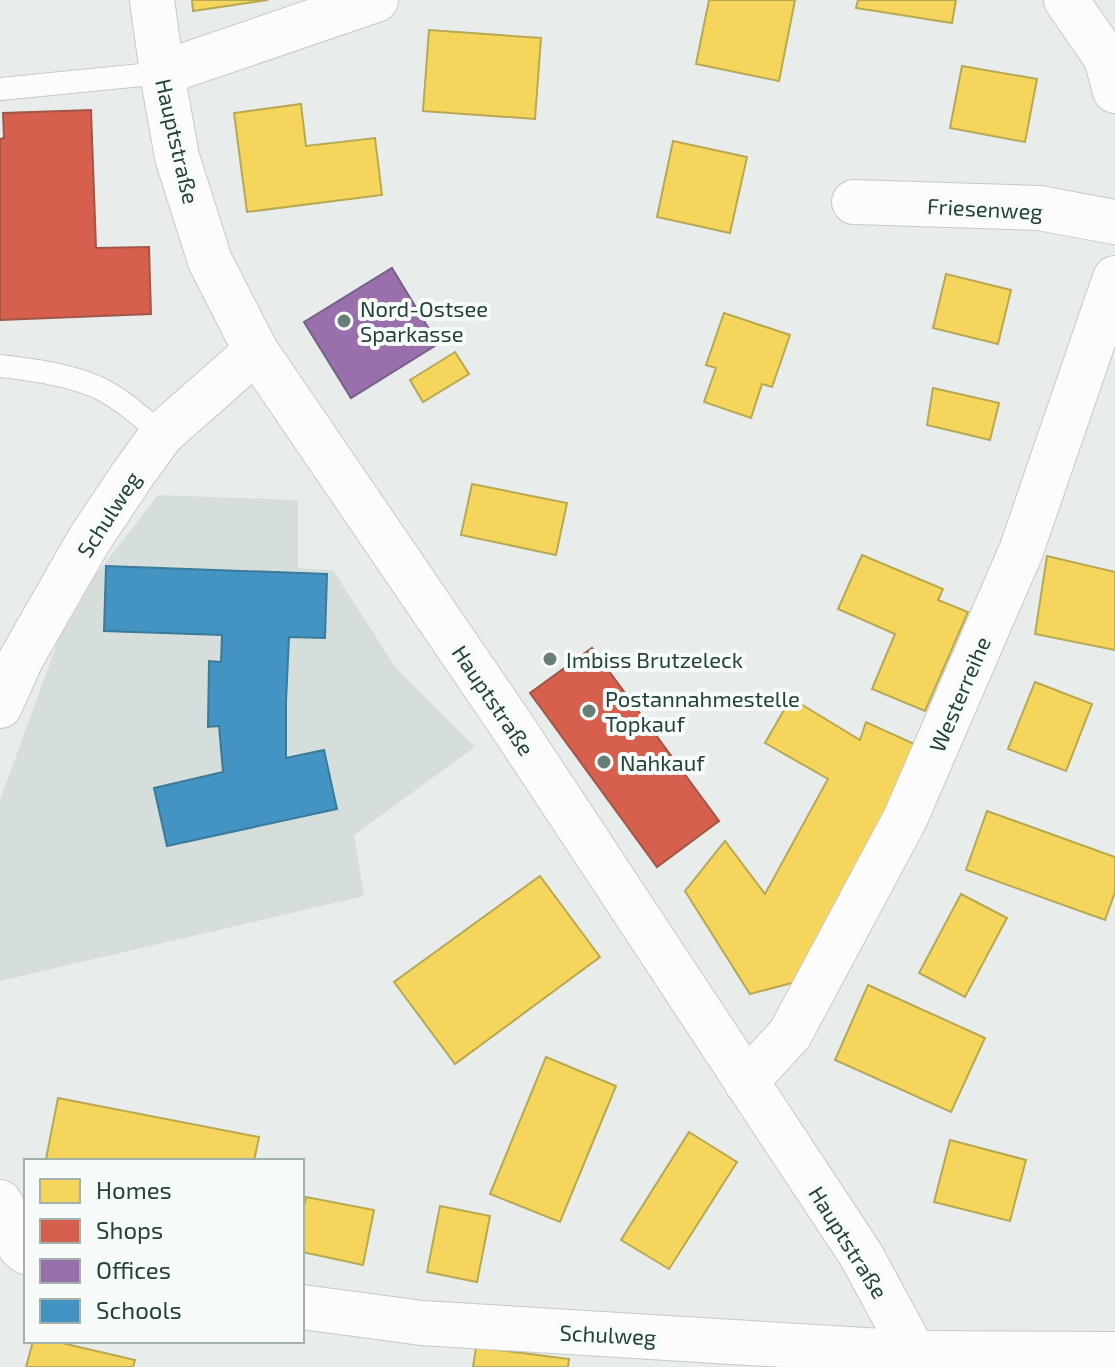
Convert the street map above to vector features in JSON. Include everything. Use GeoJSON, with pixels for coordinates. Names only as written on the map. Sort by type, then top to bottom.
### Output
{"type":"FeatureCollection","features":[{"type":"Feature","properties":{"kind":"street","name":"Hauptstraße"},"geometry":{"type":"LineString","coordinates":[[152,0],[177,157],[210,261],[256,351],[512,726],[861,1255],[917,1360]]}},
{"type":"Feature","properties":{"kind":"street"},"geometry":{"type":"LineString","coordinates":[[162,73],[376,0]]}},
{"type":"Feature","properties":{"kind":"street"},"geometry":{"type":"LineString","coordinates":[[1066,0],[1112,66]]}},
{"type":"Feature","properties":{"kind":"street","name":"Friesenweg"},"geometry":{"type":"LineString","coordinates":[[854,202],[1039,208],[1115,222]]}},
{"type":"Feature","properties":{"kind":"street","name":"Westerreihe"},"geometry":{"type":"LineString","coordinates":[[746,1082],[790,1034],[905,819],[1021,551],[1115,278]]}},
{"type":"Feature","properties":{"kind":"street","name":"Schulweg"},"geometry":{"type":"LineString","coordinates":[[0,706],[21,659],[89,540],[162,434],[256,351]]}},
{"type":"Feature","properties":{"kind":"street"},"geometry":{"type":"LineString","coordinates":[[0,1202],[15,1252]]}},
{"type":"Feature","properties":{"kind":"street","name":"Schulweg"},"geometry":{"type":"LineString","coordinates":[[304,1307],[422,1323],[917,1360],[1115,1354]]}},
{"type":"Feature","properties":{"kind":"lane"},"geometry":{"type":"LineString","coordinates":[[0,89],[162,73]]}},
{"type":"Feature","properties":{"kind":"lane"},"geometry":{"type":"LineString","coordinates":[[0,366],[50,373],[98,387],[162,434]]}},
{"type":"Feature","properties":{"kind":"shaded area"},"geometry":{"type":"Polygon","coordinates":[[[158,495],[298,500],[298,568],[333,570],[396,668],[475,747],[354,835],[364,896],[0,981],[0,800],[70,608],[158,495]]]}},
{"type":"Feature","properties":{"kind":"building: Homes"},"geometry":{"type":"Polygon","coordinates":[[[192,0],[268,0],[193,11],[192,0]]]}},
{"type":"Feature","properties":{"kind":"building: Homes"},"geometry":{"type":"Polygon","coordinates":[[[709,0],[795,0],[779,81],[696,64],[709,0]]]}},
{"type":"Feature","properties":{"kind":"building: Homes"},"geometry":{"type":"Polygon","coordinates":[[[858,0],[956,0],[952,23],[856,8],[858,0]]]}},
{"type":"Feature","properties":{"kind":"building: Homes"},"geometry":{"type":"Polygon","coordinates":[[[429,30],[541,38],[535,119],[423,111],[429,30]]]}},
{"type":"Feature","properties":{"kind":"building: Homes"},"geometry":{"type":"Polygon","coordinates":[[[962,66],[1037,79],[1025,142],[950,128],[962,66]]]}},
{"type":"Feature","properties":{"kind":"building: Homes"},"geometry":{"type":"Polygon","coordinates":[[[301,104],[306,146],[375,138],[382,195],[247,212],[234,113],[301,104]]]}},
{"type":"Feature","properties":{"kind":"building: Homes"},"geometry":{"type":"Polygon","coordinates":[[[673,141],[747,157],[730,233],[657,217],[673,141]]]}},
{"type":"Feature","properties":{"kind":"building: Homes"},"geometry":{"type":"Polygon","coordinates":[[[946,274],[1011,290],[998,344],[933,328],[946,274]]]}},
{"type":"Feature","properties":{"kind":"building: Homes"},"geometry":{"type":"Polygon","coordinates":[[[724,313],[790,335],[772,387],[762,384],[751,418],[704,402],[716,368],[706,365],[724,313]]]}},
{"type":"Feature","properties":{"kind":"building: Homes"},"geometry":{"type":"Polygon","coordinates":[[[455,352],[469,374],[423,402],[410,380],[455,352]]]}},
{"type":"Feature","properties":{"kind":"building: Homes"},"geometry":{"type":"Polygon","coordinates":[[[933,388],[999,403],[990,440],[927,425],[933,388]]]}},
{"type":"Feature","properties":{"kind":"building: Homes"},"geometry":{"type":"Polygon","coordinates":[[[472,484],[567,503],[556,555],[461,535],[472,484]]]}},
{"type":"Feature","properties":{"kind":"building: Homes"},"geometry":{"type":"Polygon","coordinates":[[[862,555],[943,589],[938,600],[968,612],[925,711],[872,689],[895,634],[838,609],[862,555]]]}},
{"type":"Feature","properties":{"kind":"building: Homes"},"geometry":{"type":"Polygon","coordinates":[[[1047,556],[1115,572],[1115,650],[1035,634],[1047,556]]]}},
{"type":"Feature","properties":{"kind":"building: Homes"},"geometry":{"type":"Polygon","coordinates":[[[1035,682],[1092,704],[1066,771],[1008,749],[1035,682]]]}},
{"type":"Feature","properties":{"kind":"building: Homes"},"geometry":{"type":"Polygon","coordinates":[[[791,698],[860,740],[866,722],[923,748],[811,978],[750,994],[685,891],[725,841],[765,894],[828,779],[765,743],[791,698]]]}},
{"type":"Feature","properties":{"kind":"building: Homes"},"geometry":{"type":"Polygon","coordinates":[[[987,811],[1115,857],[1115,892],[1105,920],[966,870],[987,811]]]}},
{"type":"Feature","properties":{"kind":"building: Homes"},"geometry":{"type":"Polygon","coordinates":[[[540,876],[600,957],[455,1064],[394,982],[540,876]]]}},
{"type":"Feature","properties":{"kind":"building: Homes"},"geometry":{"type":"Polygon","coordinates":[[[961,894],[1007,918],[965,997],[919,973],[961,894]]]}},
{"type":"Feature","properties":{"kind":"building: Homes"},"geometry":{"type":"Polygon","coordinates":[[[868,985],[985,1038],[951,1112],[835,1060],[868,985]]]}},
{"type":"Feature","properties":{"kind":"building: Homes"},"geometry":{"type":"Polygon","coordinates":[[[546,1057],[616,1086],[560,1222],[490,1194],[546,1057]]]}},
{"type":"Feature","properties":{"kind":"building: Homes"},"geometry":{"type":"Polygon","coordinates":[[[58,1098],[259,1137],[254,1159],[46,1159],[58,1098]]]}},
{"type":"Feature","properties":{"kind":"building: Homes"},"geometry":{"type":"Polygon","coordinates":[[[689,1132],[737,1162],[669,1269],[621,1240],[689,1132]]]}},
{"type":"Feature","properties":{"kind":"building: Homes"},"geometry":{"type":"Polygon","coordinates":[[[950,1140],[1026,1160],[1010,1221],[934,1202],[950,1140]]]}},
{"type":"Feature","properties":{"kind":"building: Homes"},"geometry":{"type":"Polygon","coordinates":[[[306,1197],[374,1210],[363,1265],[304,1252],[306,1197]]]}},
{"type":"Feature","properties":{"kind":"building: Homes"},"geometry":{"type":"Polygon","coordinates":[[[440,1206],[490,1216],[477,1282],[427,1272],[440,1206]]]}},
{"type":"Feature","properties":{"kind":"building: Homes"},"geometry":{"type":"Polygon","coordinates":[[[32,1343],[62,1343],[135,1360],[133,1367],[26,1367],[32,1343]]]}},
{"type":"Feature","properties":{"kind":"building: Homes"},"geometry":{"type":"Polygon","coordinates":[[[476,1347],[569,1359],[568,1367],[473,1367],[476,1347]]]}},
{"type":"Feature","properties":{"kind":"building: Shops"},"geometry":{"type":"Polygon","coordinates":[[[91,110],[96,248],[149,247],[151,314],[0,320],[0,139],[4,138],[3,113],[91,110]]]}},
{"type":"Feature","properties":{"kind":"building: Shops"},"geometry":{"type":"Polygon","coordinates":[[[592,648],[719,821],[657,867],[530,693],[592,648]]]}},
{"type":"Feature","properties":{"kind":"building: Offices"},"geometry":{"type":"Polygon","coordinates":[[[392,268],[438,344],[351,398],[304,322],[392,268]]]}},
{"type":"Feature","properties":{"kind":"building: Schools"},"geometry":{"type":"Polygon","coordinates":[[[106,566],[327,574],[325,638],[289,637],[286,758],[324,750],[337,809],[167,846],[154,788],[223,772],[219,726],[208,727],[209,661],[221,662],[222,635],[104,631],[106,566]]]}},
{"type":"Feature","properties":{"kind":"place","name":"Nord-Ostsee Sparkasse"},"geometry":{"type":"Point","coordinates":[344,321]}},
{"type":"Feature","properties":{"kind":"place","name":"Imbiss Brutzeleck"},"geometry":{"type":"Point","coordinates":[550,659]}},
{"type":"Feature","properties":{"kind":"place","name":"Postannahmestelle Topkauf"},"geometry":{"type":"Point","coordinates":[589,711]}},
{"type":"Feature","properties":{"kind":"place","name":"Nahkauf"},"geometry":{"type":"Point","coordinates":[604,762]}}]}
